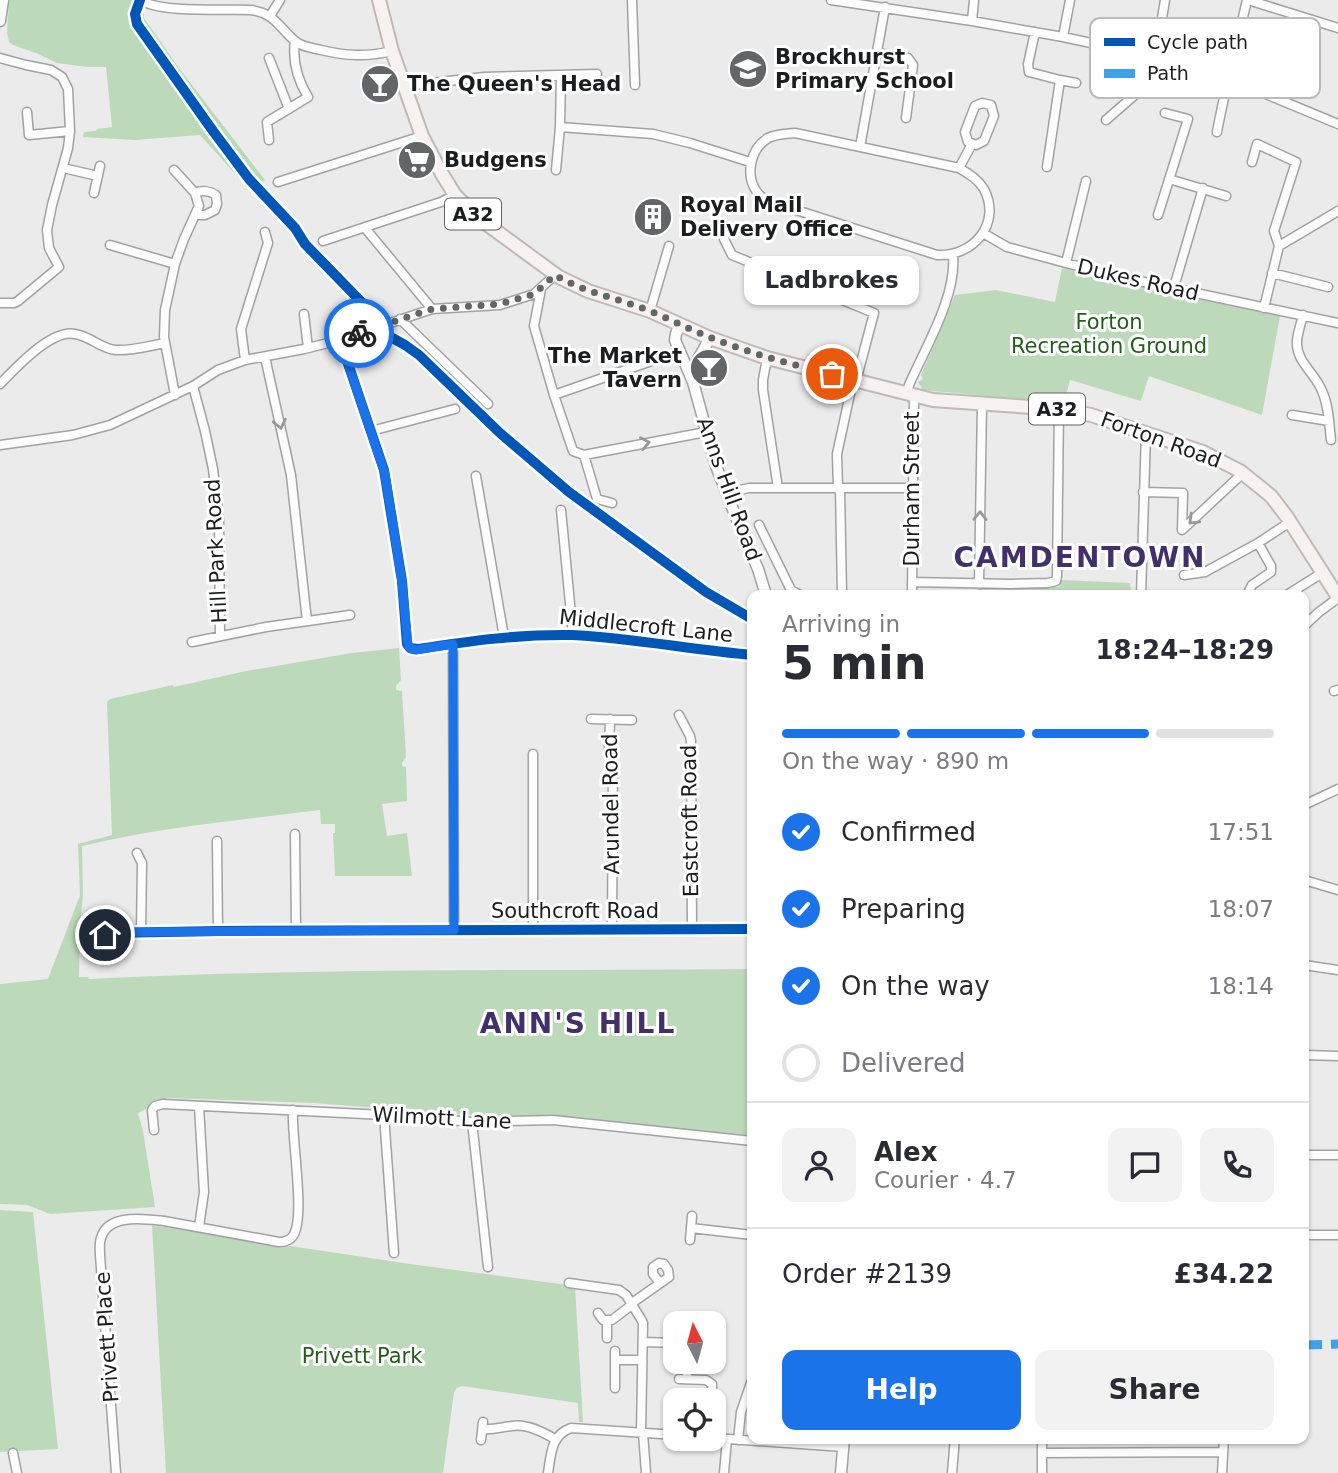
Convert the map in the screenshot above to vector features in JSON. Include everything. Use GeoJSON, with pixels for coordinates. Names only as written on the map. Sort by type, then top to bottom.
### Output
{"type":"FeatureCollection","features":[{"type":"Feature","properties":{"kind":"main road","name":"A32"},"geometry":{"type":"LineString","coordinates":[[379,0],[392,51],[422,136],[455,195],[477,217],[555,275],[588,291],[649,311],[679,325]]}},
{"type":"Feature","properties":{"kind":"main road","name":"Forton Road"},"geometry":{"type":"LineString","coordinates":[[679,325],[767,358],[910,395],[944,402],[1059,409],[1091,415],[1198,450],[1242,472],[1271,496],[1338,597]]}},
{"type":"Feature","properties":{"kind":"street"},"geometry":{"type":"LineString","coordinates":[[0,20],[3,0]]}},
{"type":"Feature","properties":{"kind":"street"},"geometry":{"type":"LineString","coordinates":[[142,0],[156,7],[209,4],[262,12],[270,16],[295,41],[314,49],[353,56],[392,51]]}},
{"type":"Feature","properties":{"kind":"street"},"geometry":{"type":"LineString","coordinates":[[270,16],[280,0]]}},
{"type":"Feature","properties":{"kind":"street"},"geometry":{"type":"LineString","coordinates":[[632,0],[635,85]]}},
{"type":"Feature","properties":{"kind":"street"},"geometry":{"type":"LineString","coordinates":[[831,0],[881,4],[1090,43]]}},
{"type":"Feature","properties":{"kind":"street"},"geometry":{"type":"LineString","coordinates":[[972,21],[974,0]]}},
{"type":"Feature","properties":{"kind":"street"},"geometry":{"type":"LineString","coordinates":[[1063,37],[1070,0]]}},
{"type":"Feature","properties":{"kind":"street"},"geometry":{"type":"LineString","coordinates":[[1162,18],[1165,0]]}},
{"type":"Feature","properties":{"kind":"street"},"geometry":{"type":"LineString","coordinates":[[1242,18],[1247,0],[1306,18]]}},
{"type":"Feature","properties":{"kind":"street"},"geometry":{"type":"LineString","coordinates":[[860,147],[877,53],[881,4]]}},
{"type":"Feature","properties":{"kind":"street"},"geometry":{"type":"LineString","coordinates":[[1320,22],[1338,28]]}},
{"type":"Feature","properties":{"kind":"street"},"geometry":{"type":"LineString","coordinates":[[1035,32],[1028,64],[1030,72],[1076,83]]}},
{"type":"Feature","properties":{"kind":"street"},"geometry":{"type":"LineString","coordinates":[[269,140],[267,122],[308,97],[299,83],[295,69],[295,41]]}},
{"type":"Feature","properties":{"kind":"street"},"geometry":{"type":"LineString","coordinates":[[877,53],[908,58],[912,65],[905,118]]}},
{"type":"Feature","properties":{"kind":"street"},"geometry":{"type":"LineString","coordinates":[[0,58],[59,74],[69,93],[70,131],[47,230],[49,248],[61,271],[18,301],[0,303]]}},
{"type":"Feature","properties":{"kind":"street"},"geometry":{"type":"LineString","coordinates":[[269,58],[289,109]]}},
{"type":"Feature","properties":{"kind":"street"},"geometry":{"type":"LineString","coordinates":[[404,86],[484,77],[597,74]]}},
{"type":"Feature","properties":{"kind":"street"},"geometry":{"type":"LineString","coordinates":[[556,170],[561,75]]}},
{"type":"Feature","properties":{"kind":"street"},"geometry":{"type":"LineString","coordinates":[[1047,167],[1060,80]]}},
{"type":"Feature","properties":{"kind":"street"},"geometry":{"type":"LineString","coordinates":[[1106,120],[1131,98]]}},
{"type":"Feature","properties":{"kind":"street"},"geometry":{"type":"LineString","coordinates":[[1217,132],[1223,98]]}},
{"type":"Feature","properties":{"kind":"street"},"geometry":{"type":"LineString","coordinates":[[1275,98],[1338,124]]}},
{"type":"Feature","properties":{"kind":"street"},"geometry":{"type":"LineString","coordinates":[[982,103],[991,105],[994,116],[984,141],[972,144],[968,142],[965,132],[975,106],[982,103]]}},
{"type":"Feature","properties":{"kind":"street"},"geometry":{"type":"LineString","coordinates":[[27,112],[29,135]]}},
{"type":"Feature","properties":{"kind":"street"},"geometry":{"type":"LineString","coordinates":[[1158,215],[1188,119],[1165,113]]}},
{"type":"Feature","properties":{"kind":"street"},"geometry":{"type":"LineString","coordinates":[[560,127],[653,134],[750,162]]}},
{"type":"Feature","properties":{"kind":"street"},"geometry":{"type":"LineString","coordinates":[[19,136],[70,131]]}},
{"type":"Feature","properties":{"kind":"street"},"geometry":{"type":"LineString","coordinates":[[795,133],[959,168],[974,177],[984,189],[988,201],[987,224],[983,233],[970,247],[953,254],[937,255],[765,200],[756,191],[750,162],[758,146],[768,138],[778,134],[795,133]]}},
{"type":"Feature","properties":{"kind":"street"},"geometry":{"type":"LineString","coordinates":[[278,182],[422,136]]}},
{"type":"Feature","properties":{"kind":"street"},"geometry":{"type":"LineString","coordinates":[[959,168],[972,144]]}},
{"type":"Feature","properties":{"kind":"street"},"geometry":{"type":"LineString","coordinates":[[1252,162],[1257,145],[1296,162],[1274,230],[1279,246],[1264,308]]}},
{"type":"Feature","properties":{"kind":"street"},"geometry":{"type":"LineString","coordinates":[[63,168],[99,171],[94,193]]}},
{"type":"Feature","properties":{"kind":"street"},"geometry":{"type":"LineString","coordinates":[[174,170],[195,193],[199,206],[175,264],[165,310],[163,331],[175,395]]}},
{"type":"Feature","properties":{"kind":"street"},"geometry":{"type":"LineString","coordinates":[[1169,179],[1226,196]]}},
{"type":"Feature","properties":{"kind":"street"},"geometry":{"type":"LineString","coordinates":[[1066,263],[1086,181]]}},
{"type":"Feature","properties":{"kind":"street"},"geometry":{"type":"LineString","coordinates":[[1174,287],[1203,188]]}},
{"type":"Feature","properties":{"kind":"street"},"geometry":{"type":"LineString","coordinates":[[195,193],[211,192],[216,195],[217,200],[215,210],[205,215],[196,215]]}},
{"type":"Feature","properties":{"kind":"street"},"geometry":{"type":"LineString","coordinates":[[323,241],[442,202],[455,195]]}},
{"type":"Feature","properties":{"kind":"street"},"geometry":{"type":"LineString","coordinates":[[1279,246],[1338,211]]}},
{"type":"Feature","properties":{"kind":"street"},"geometry":{"type":"LineString","coordinates":[[723,225],[724,239],[732,254],[874,313],[854,380],[837,454],[842,590]]}},
{"type":"Feature","properties":{"kind":"street"},"geometry":{"type":"LineString","coordinates":[[365,228],[432,309]]}},
{"type":"Feature","properties":{"kind":"street"},"geometry":{"type":"LineString","coordinates":[[245,360],[241,329],[272,242],[265,232]]}},
{"type":"Feature","properties":{"kind":"street","name":"Dukes Road"},"geometry":{"type":"LineString","coordinates":[[983,233],[1007,247],[1066,263],[1338,323]]}},
{"type":"Feature","properties":{"kind":"street"},"geometry":{"type":"LineString","coordinates":[[110,245],[175,264]]}},
{"type":"Feature","properties":{"kind":"street"},"geometry":{"type":"LineString","coordinates":[[649,311],[669,246]]}},
{"type":"Feature","properties":{"kind":"street","name":"Durham Street"},"geometry":{"type":"LineString","coordinates":[[912,590],[912,417],[909,385],[946,301],[953,278],[953,254]]}},
{"type":"Feature","properties":{"kind":"street"},"geometry":{"type":"LineString","coordinates":[[1272,273],[1328,287]]}},
{"type":"Feature","properties":{"kind":"street"},"geometry":{"type":"LineString","coordinates":[[0,446],[93,430],[119,421],[193,386],[218,370],[245,360],[340,340],[432,309],[500,304],[534,294],[555,275]]}},
{"type":"Feature","properties":{"kind":"street"},"geometry":{"type":"LineString","coordinates":[[541,289],[534,326],[573,452],[584,455],[706,432]]}},
{"type":"Feature","properties":{"kind":"street"},"geometry":{"type":"LineString","coordinates":[[304,314],[308,348]]}},
{"type":"Feature","properties":{"kind":"street"},"geometry":{"type":"LineString","coordinates":[[1303,315],[1297,342],[1298,352],[1324,394],[1331,440]]}},
{"type":"Feature","properties":{"kind":"street"},"geometry":{"type":"LineString","coordinates":[[400,319],[488,404]]}},
{"type":"Feature","properties":{"kind":"street","name":"Anns Hill Road"},"geometry":{"type":"LineString","coordinates":[[679,325],[675,337],[693,382],[716,466],[764,590]]}},
{"type":"Feature","properties":{"kind":"street"},"geometry":{"type":"LineString","coordinates":[[0,384],[34,353],[51,340],[65,334],[77,334],[114,349],[165,344]]}},
{"type":"Feature","properties":{"kind":"street"},"geometry":{"type":"LineString","coordinates":[[693,382],[695,368],[710,338]]}},
{"type":"Feature","properties":{"kind":"street"},"geometry":{"type":"LineString","coordinates":[[340,340],[371,431],[455,409]]}},
{"type":"Feature","properties":{"kind":"street"},"geometry":{"type":"LineString","coordinates":[[554,396],[680,351]]}},
{"type":"Feature","properties":{"kind":"street"},"geometry":{"type":"LineString","coordinates":[[265,357],[291,475],[307,621]]}},
{"type":"Feature","properties":{"kind":"street"},"geometry":{"type":"LineString","coordinates":[[767,358],[763,390],[778,488]]}},
{"type":"Feature","properties":{"kind":"street","name":"Hill Park Road"},"geometry":{"type":"LineString","coordinates":[[193,386],[208,444],[219,520],[220,635]]}},
{"type":"Feature","properties":{"kind":"street"},"geometry":{"type":"LineString","coordinates":[[979,584],[982,404]]}},
{"type":"Feature","properties":{"kind":"street"},"geometry":{"type":"LineString","coordinates":[[912,582],[979,584],[1056,581],[1059,409]]}},
{"type":"Feature","properties":{"kind":"street"},"geometry":{"type":"LineString","coordinates":[[1292,415],[1329,421]]}},
{"type":"Feature","properties":{"kind":"street","name":"Middlecroft Lane"},"geometry":{"type":"LineString","coordinates":[[371,431],[386,479],[402,582],[407,644],[411,649],[504,637],[573,635],[747,654]]}},
{"type":"Feature","properties":{"kind":"street"},"geometry":{"type":"LineString","coordinates":[[1142,590],[1146,432]]}},
{"type":"Feature","properties":{"kind":"street"},"geometry":{"type":"LineString","coordinates":[[584,455],[597,499],[612,503]]}},
{"type":"Feature","properties":{"kind":"street"},"geometry":{"type":"LineString","coordinates":[[1143,492],[1183,493],[1182,530],[1242,472]]}},
{"type":"Feature","properties":{"kind":"street"},"geometry":{"type":"LineString","coordinates":[[476,476],[504,637]]}},
{"type":"Feature","properties":{"kind":"street"},"geometry":{"type":"LineString","coordinates":[[727,493],[749,488],[912,488]]}},
{"type":"Feature","properties":{"kind":"street"},"geometry":{"type":"LineString","coordinates":[[561,510],[573,635]]}},
{"type":"Feature","properties":{"kind":"street"},"geometry":{"type":"LineString","coordinates":[[1184,575],[1205,572],[1290,522]]}},
{"type":"Feature","properties":{"kind":"street"},"geometry":{"type":"LineString","coordinates":[[759,525],[791,590]]}},
{"type":"Feature","properties":{"kind":"street"},"geometry":{"type":"LineString","coordinates":[[1250,590],[1252,585],[1271,572],[1271,566],[1258,543]]}},
{"type":"Feature","properties":{"kind":"street"},"geometry":{"type":"LineString","coordinates":[[1295,590],[1322,573]]}},
{"type":"Feature","properties":{"kind":"street"},"geometry":{"type":"LineString","coordinates":[[1309,621],[1338,597]]}},
{"type":"Feature","properties":{"kind":"street"},"geometry":{"type":"LineString","coordinates":[[192,642],[220,635],[350,615]]}},
{"type":"Feature","properties":{"kind":"street"},"geometry":{"type":"LineString","coordinates":[[453,644],[454,930]]}},
{"type":"Feature","properties":{"kind":"street","name":"Eastcroft Road"},"geometry":{"type":"LineString","coordinates":[[679,715],[691,741],[692,930]]}},
{"type":"Feature","properties":{"kind":"street","name":"Arundel Road"},"geometry":{"type":"LineString","coordinates":[[591,719],[632,720]]}},
{"type":"Feature","properties":{"kind":"street","name":"Arundel Road"},"geometry":{"type":"LineString","coordinates":[[610,719],[609,750],[613,757],[612,930]]}},
{"type":"Feature","properties":{"kind":"street"},"geometry":{"type":"LineString","coordinates":[[533,754],[533,930]]}},
{"type":"Feature","properties":{"kind":"street"},"geometry":{"type":"LineString","coordinates":[[1309,801],[1338,789]]}},
{"type":"Feature","properties":{"kind":"street"},"geometry":{"type":"LineString","coordinates":[[295,834],[296,931]]}},
{"type":"Feature","properties":{"kind":"street"},"geometry":{"type":"LineString","coordinates":[[217,841],[218,931]]}},
{"type":"Feature","properties":{"kind":"street"},"geometry":{"type":"LineString","coordinates":[[137,853],[142,863],[141,932]]}},
{"type":"Feature","properties":{"kind":"street"},"geometry":{"type":"LineString","coordinates":[[1309,881],[1338,890]]}},
{"type":"Feature","properties":{"kind":"street","name":"Southcroft Road"},"geometry":{"type":"LineString","coordinates":[[105,935],[218,931],[747,929]]}},
{"type":"Feature","properties":{"kind":"street"},"geometry":{"type":"LineString","coordinates":[[1309,966],[1338,970]]}},
{"type":"Feature","properties":{"kind":"street"},"geometry":{"type":"LineString","coordinates":[[1309,1055],[1338,1056]]}},
{"type":"Feature","properties":{"kind":"street","name":"Wilmott Lane"},"geometry":{"type":"LineString","coordinates":[[154,1130],[152,1112],[155,1106],[163,1104],[472,1122],[552,1120],[747,1140]]}},
{"type":"Feature","properties":{"kind":"street"},"geometry":{"type":"LineString","coordinates":[[199,1106],[204,1192],[199,1227],[279,1242],[294,1234],[299,1209],[293,1110]]}},
{"type":"Feature","properties":{"kind":"street"},"geometry":{"type":"LineString","coordinates":[[383,1115],[394,1253]]}},
{"type":"Feature","properties":{"kind":"street"},"geometry":{"type":"LineString","coordinates":[[472,1122],[488,1267]]}},
{"type":"Feature","properties":{"kind":"street"},"geometry":{"type":"LineString","coordinates":[[1309,1155],[1338,1155]]}},
{"type":"Feature","properties":{"kind":"street"},"geometry":{"type":"LineString","coordinates":[[690,1240],[692,1216]]}},
{"type":"Feature","properties":{"kind":"street","name":"Privett Place"},"geometry":{"type":"LineString","coordinates":[[116,1473],[100,1242],[104,1231],[112,1223],[129,1220],[157,1220],[199,1227]]}},
{"type":"Feature","properties":{"kind":"street"},"geometry":{"type":"LineString","coordinates":[[691,1228],[747,1234]]}},
{"type":"Feature","properties":{"kind":"street"},"geometry":{"type":"LineString","coordinates":[[1309,1235],[1338,1235]]}},
{"type":"Feature","properties":{"kind":"street"},"geometry":{"type":"LineString","coordinates":[[569,1283],[619,1290],[626,1295],[643,1323],[642,1433],[646,1473]]}},
{"type":"Feature","properties":{"kind":"street"},"geometry":{"type":"LineString","coordinates":[[598,1313],[603,1320],[611,1320],[660,1283]]}},
{"type":"Feature","properties":{"kind":"street"},"geometry":{"type":"LineString","coordinates":[[607,1320],[607,1338]]}},
{"type":"Feature","properties":{"kind":"street"},"geometry":{"type":"LineString","coordinates":[[643,1342],[663,1343]]}},
{"type":"Feature","properties":{"kind":"street"},"geometry":{"type":"LineString","coordinates":[[615,1388],[615,1355],[642,1360]]}},
{"type":"Feature","properties":{"kind":"street"},"geometry":{"type":"LineString","coordinates":[[684,1374],[683,1379],[706,1380],[712,1384],[712,1388]]}},
{"type":"Feature","properties":{"kind":"street"},"geometry":{"type":"LineString","coordinates":[[738,1440],[741,1412],[747,1395]]}},
{"type":"Feature","properties":{"kind":"street"},"geometry":{"type":"LineString","coordinates":[[481,1440],[483,1425],[498,1429],[516,1425],[539,1430],[555,1439]]}},
{"type":"Feature","properties":{"kind":"street"},"geometry":{"type":"LineString","coordinates":[[548,1473],[555,1439],[565,1430],[571,1428],[663,1434]]}},
{"type":"Feature","properties":{"kind":"street"},"geometry":{"type":"LineString","coordinates":[[724,1473],[727,1439],[747,1440]]}},
{"type":"Feature","properties":{"kind":"street"},"geometry":{"type":"LineString","coordinates":[[841,1473],[844,1444]]}},
{"type":"Feature","properties":{"kind":"street"},"geometry":{"type":"LineString","coordinates":[[952,1473],[954,1444]]}},
{"type":"Feature","properties":{"kind":"street"},"geometry":{"type":"LineString","coordinates":[[1042,1444],[1042,1473]]}},
{"type":"Feature","properties":{"kind":"street"},"geometry":{"type":"LineString","coordinates":[[1222,1473],[1224,1444]]}},
{"type":"Feature","properties":{"kind":"street"},"geometry":{"type":"LineString","coordinates":[[1042,1453],[1223,1452]]}},
{"type":"Feature","properties":{"kind":"street"},"geometry":{"type":"LineString","coordinates":[[13,1453],[16,1473]]}},
{"type":"Feature","properties":{"kind":"green space"},"geometry":{"type":"Polygon","coordinates":[[[9,0],[138,0],[143,7],[144,18],[179,68],[265,180],[259,182],[250,174],[243,178],[238,177],[200,135],[135,140],[83,137],[84,132],[112,127],[106,67],[57,63],[13,45],[9,42],[7,33],[9,0]]]}},
{"type":"Feature","properties":{"kind":"green space","name":"Forton Recreation Ground"},"geometry":{"type":"Polygon","coordinates":[[[1062,268],[1280,316],[1262,415],[1149,376],[1141,401],[1070,380],[1064,403],[923,390],[918,382],[923,379],[921,375],[955,295],[996,290],[1055,302],[1062,268]]]}},
{"type":"Feature","properties":{"kind":"green space"},"geometry":{"type":"Polygon","coordinates":[[[1061,580],[1130,583],[1131,590],[979,590],[979,587],[1060,587],[1061,580]]]}},
{"type":"Feature","properties":{"kind":"green space"},"geometry":{"type":"Polygon","coordinates":[[[399,648],[401,680],[396,690],[402,691],[406,757],[402,766],[406,767],[407,801],[382,804],[387,836],[407,833],[412,876],[335,876],[335,824],[321,824],[320,810],[170,829],[82,846],[83,895],[79,977],[89,979],[338,972],[747,969],[747,1136],[533,1116],[466,1115],[314,1103],[167,1098],[138,1113],[155,1207],[50,1214],[27,1205],[0,1204],[0,984],[48,979],[80,895],[78,844],[112,835],[107,702],[110,699],[173,685],[174,687],[246,671],[399,648]]]}},
{"type":"Feature","properties":{"kind":"green space"},"geometry":{"type":"Polygon","coordinates":[[[0,1210],[33,1212],[58,1449],[0,1452],[0,1210]]]}},
{"type":"Feature","properties":{"kind":"green space","name":"Privett Park"},"geometry":{"type":"Polygon","coordinates":[[[152,1225],[575,1286],[583,1422],[579,1422],[578,1403],[462,1386],[454,1392],[443,1473],[166,1473],[152,1225]]]}},
{"type":"Feature","properties":{"kind":"marked path"},"geometry":{"type":"LineString","coordinates":[[1309,1345],[1338,1344]]}},
{"type":"Feature","properties":{"kind":"cycle path"},"geometry":{"type":"LineString","coordinates":[[140,0],[135,14],[137,24],[213,131],[249,179],[295,228],[305,244],[377,318],[385,334],[419,355],[500,433],[569,492],[706,592],[747,616]]}},
{"type":"Feature","properties":{"kind":"cycle path"},"geometry":{"type":"LineString","coordinates":[[340,340],[384,470],[402,581],[407,644],[410,648],[514,637],[572,635],[747,654]]}},
{"type":"Feature","properties":{"kind":"cycle path"},"geometry":{"type":"LineString","coordinates":[[105,935],[218,931],[747,929]]}},
{"type":"Feature","properties":{"kind":"way so far"},"geometry":{"type":"LineString","coordinates":[[359,333],[432,309],[500,304],[534,294],[555,275],[588,291],[649,311],[734,347],[832,374]]}},
{"type":"Feature","properties":{"kind":"place","name":"Brockhurst Primary School"},"geometry":{"type":"Point","coordinates":[748,69]}},
{"type":"Feature","properties":{"kind":"place","name":"The Queen's Head"},"geometry":{"type":"Point","coordinates":[380,84]}},
{"type":"Feature","properties":{"kind":"place","name":"Budgens"},"geometry":{"type":"Point","coordinates":[417,160]}},
{"type":"Feature","properties":{"kind":"place","name":"Royal Mail Delivery Office"},"geometry":{"type":"Point","coordinates":[653,217]}},
{"type":"Feature","properties":{"kind":"place","name":"The Market Tavern"},"geometry":{"type":"Point","coordinates":[709,368]}},
{"type":"Feature","properties":{"kind":"place","name":"Ladbrokes"},"geometry":{"type":"Point","coordinates":[832,374]}},
{"type":"Feature","properties":{"kind":"district","name":"CAMDENTOWN"},"geometry":{"type":"Point","coordinates":[1080,557]}},
{"type":"Feature","properties":{"kind":"district","name":"ANN'S HILL"},"geometry":{"type":"Point","coordinates":[578,1023]}},
{"type":"Feature","properties":{"kind":"route"},"geometry":{"type":"LineString","coordinates":[[105,935],[141,932],[454,930],[453,644],[416,650],[408,645],[396,537],[385,474],[340,340],[359,333]]}}]}
